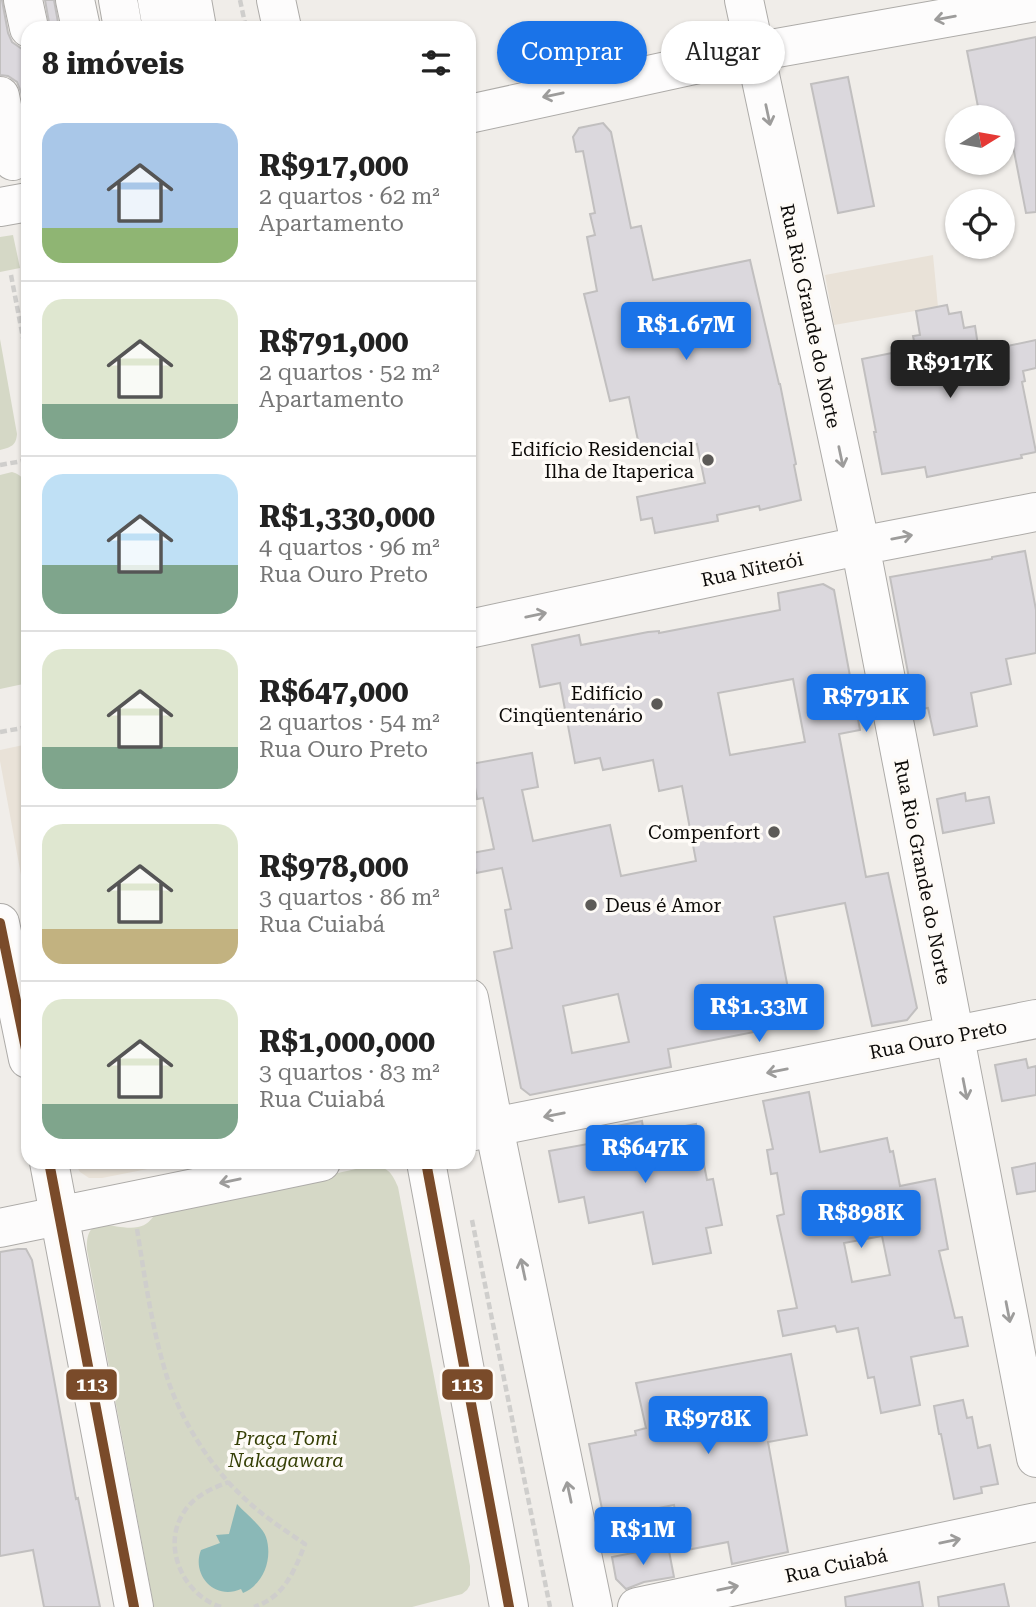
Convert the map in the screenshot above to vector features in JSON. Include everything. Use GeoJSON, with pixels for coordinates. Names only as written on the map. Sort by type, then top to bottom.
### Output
{"type":"FeatureCollection","features":[{"type":"Feature","properties":{"kind":"street"},"geometry":{"type":"LineString","coordinates":[[23,0],[28,21]]}},
{"type":"Feature","properties":{"kind":"street"},"geometry":{"type":"LineString","coordinates":[[75,0],[80,21]]}},
{"type":"Feature","properties":{"kind":"street"},"geometry":{"type":"LineString","coordinates":[[118,0],[122,21]]}},
{"type":"Feature","properties":{"kind":"street"},"geometry":{"type":"LineString","coordinates":[[157,0],[161,21]]}},
{"type":"Feature","properties":{"kind":"street"},"geometry":{"type":"LineString","coordinates":[[192,0],[196,21]]}},
{"type":"Feature","properties":{"kind":"street"},"geometry":{"type":"LineString","coordinates":[[251,0],[256,21]]}},
{"type":"Feature","properties":{"kind":"street"},"geometry":{"type":"LineString","coordinates":[[275,0],[280,21]]}},
{"type":"Feature","properties":{"kind":"street","name":"Rua Rio Grande do Norte"},"geometry":{"type":"LineString","coordinates":[[744,0],[748,21]]}},
{"type":"Feature","properties":{"kind":"street"},"geometry":{"type":"LineString","coordinates":[[785,47],[1036,2]]}},
{"type":"Feature","properties":{"kind":"street"},"geometry":{"type":"LineString","coordinates":[[476,112],[661,72]]}},
{"type":"Feature","properties":{"kind":"street","name":"Rua Rio Grande do Norte"},"geometry":{"type":"LineString","coordinates":[[761,84],[860,546],[1036,1458]]}},
{"type":"Feature","properties":{"kind":"street"},"geometry":{"type":"LineString","coordinates":[[0,96],[14,161]]}},
{"type":"Feature","properties":{"kind":"street"},"geometry":{"type":"LineString","coordinates":[[0,207],[21,203]]}},
{"type":"Feature","properties":{"kind":"street","name":"Rua Niterói"},"geometry":{"type":"LineString","coordinates":[[476,628],[860,546],[1036,512]]}},
{"type":"Feature","properties":{"kind":"street"},"geometry":{"type":"LineString","coordinates":[[0,923],[21,1025]]}},
{"type":"Feature","properties":{"kind":"street","name":"Rua Ouro Preto"},"geometry":{"type":"LineString","coordinates":[[481,1129],[1036,1019]]}},
{"type":"Feature","properties":{"kind":"street"},"geometry":{"type":"LineString","coordinates":[[476,1074],[481,1129],[593,1607]]}},
{"type":"Feature","properties":{"kind":"street"},"geometry":{"type":"LineString","coordinates":[[50,1169],[134,1607]]}},
{"type":"Feature","properties":{"kind":"street"},"geometry":{"type":"LineString","coordinates":[[0,1227],[287,1169]]}},
{"type":"Feature","properties":{"kind":"street"},"geometry":{"type":"LineString","coordinates":[[427,1169],[509,1607]]}},
{"type":"Feature","properties":{"kind":"street","name":"Rua Cuiabá"},"geometry":{"type":"LineString","coordinates":[[637,1607],[1036,1522]]}},
{"type":"Feature","properties":{"kind":"path"},"geometry":{"type":"LineString","coordinates":[[240,0],[244,21]]}},
{"type":"Feature","properties":{"kind":"path"},"geometry":{"type":"LineString","coordinates":[[11,275],[21,327]]}},
{"type":"Feature","properties":{"kind":"path"},"geometry":{"type":"LineString","coordinates":[[0,465],[21,461]]}},
{"type":"Feature","properties":{"kind":"path"},"geometry":{"type":"LineString","coordinates":[[0,732],[21,728]]}},
{"type":"Feature","properties":{"kind":"path"},"geometry":{"type":"LineString","coordinates":[[471,1216],[550,1607]]}},
{"type":"Feature","properties":{"kind":"path"},"geometry":{"type":"LineString","coordinates":[[136,1227],[154,1326],[170,1386],[196,1437],[212,1462],[240,1494],[270,1520],[305,1544],[288,1583],[270,1600],[254,1607]]}},
{"type":"Feature","properties":{"kind":"path"},"geometry":{"type":"LineString","coordinates":[[220,1607],[198,1594],[186,1582],[174,1546],[184,1510],[203,1493],[229,1482]]}},
{"type":"Feature","properties":{"kind":"shaded area"},"geometry":{"type":"Polygon","coordinates":[[[933,255],[938,307],[834,325],[825,275],[933,255]]]}},
{"type":"Feature","properties":{"kind":"shaded area"},"geometry":{"type":"Polygon","coordinates":[[[21,746],[21,875],[0,761],[0,750],[21,746]]]}},
{"type":"Feature","properties":{"kind":"shaded area"},"geometry":{"type":"Polygon","coordinates":[[[78,1169],[148,1169],[102,1178],[89,1178],[78,1169]]]}},
{"type":"Feature","properties":{"kind":"green space"},"geometry":{"type":"Polygon","coordinates":[[[13,235],[20,268],[0,272],[0,237],[13,235]]]}},
{"type":"Feature","properties":{"kind":"green space"},"geometry":{"type":"Polygon","coordinates":[[[0,339],[17,434],[12,445],[0,450],[0,339]]]}},
{"type":"Feature","properties":{"kind":"green space"},"geometry":{"type":"Polygon","coordinates":[[[12,472],[21,478],[21,684],[0,689],[0,475],[12,472]]]}},
{"type":"Feature","properties":{"kind":"green space","name":"Praça Tomi Nakagawara"},"geometry":{"type":"Polygon","coordinates":[[[356,1169],[383,1169],[392,1176],[398,1187],[470,1566],[470,1585],[467,1590],[462,1594],[412,1607],[154,1607],[87,1250],[88,1237],[96,1226],[141,1226],[156,1213],[356,1169]]]}},
{"type":"Feature","properties":{"kind":"water"},"geometry":{"type":"Polygon","coordinates":[[[237,1504],[261,1529],[268,1545],[265,1570],[256,1583],[243,1593],[241,1589],[231,1592],[214,1589],[202,1576],[199,1568],[201,1550],[220,1543],[216,1535],[229,1534],[237,1504]]]}},
{"type":"Feature","properties":{"kind":"building"},"geometry":{"type":"Polygon","coordinates":[[[2,0],[8,33],[12,42],[21,48],[21,92],[17,82],[8,76],[0,75],[2,0]]]}},
{"type":"Feature","properties":{"kind":"building"},"geometry":{"type":"Polygon","coordinates":[[[45,0],[54,0],[58,21],[49,21],[45,0]]]}},
{"type":"Feature","properties":{"kind":"building"},"geometry":{"type":"Polygon","coordinates":[[[1036,37],[1036,212],[1026,213],[1015,156],[1015,105],[978,105],[967,51],[1036,37]]]}},
{"type":"Feature","properties":{"kind":"building"},"geometry":{"type":"Polygon","coordinates":[[[848,77],[874,206],[838,213],[811,84],[848,77]]]}},
{"type":"Feature","properties":{"kind":"building"},"geometry":{"type":"Polygon","coordinates":[[[603,123],[611,132],[631,228],[641,226],[653,280],[750,260],[780,384],[801,500],[760,510],[759,506],[717,515],[718,521],[655,533],[652,518],[641,520],[637,497],[705,483],[697,444],[641,455],[629,397],[610,401],[584,294],[597,291],[587,237],[595,235],[590,214],[595,213],[583,151],[576,152],[573,137],[579,128],[603,123]]]}},
{"type":"Feature","properties":{"kind":"building"},"geometry":{"type":"Polygon","coordinates":[[[947,305],[949,314],[961,312],[964,328],[975,326],[979,352],[1036,340],[1036,368],[1023,371],[1025,381],[1022,382],[1036,452],[1021,455],[1022,458],[927,477],[925,467],[882,474],[862,359],[915,346],[913,336],[920,335],[916,311],[947,305]]]}},
{"type":"Feature","properties":{"kind":"building"},"geometry":{"type":"Polygon","coordinates":[[[1025,551],[1036,610],[1036,653],[1006,659],[1011,684],[971,693],[977,726],[934,735],[928,708],[915,710],[890,577],[1025,551]]]}},
{"type":"Feature","properties":{"kind":"building"},"geometry":{"type":"Polygon","coordinates":[[[823,584],[834,590],[860,730],[839,734],[866,877],[888,873],[917,1008],[907,1020],[872,1026],[845,903],[774,917],[795,1024],[668,1049],[671,1067],[530,1095],[521,1088],[494,952],[512,948],[505,910],[511,909],[502,868],[476,873],[476,852],[494,849],[483,798],[477,799],[476,763],[532,753],[538,787],[522,790],[533,841],[610,825],[621,876],[696,861],[682,786],[659,791],[653,760],[603,770],[600,758],[575,763],[560,683],[540,687],[532,645],[579,635],[581,645],[780,610],[778,593],[823,584]],[[793,679],[718,693],[730,755],[805,742],[793,679]],[[618,994],[563,1006],[572,1053],[629,1042],[618,994]]]}},
{"type":"Feature","properties":{"kind":"building"},"geometry":{"type":"Polygon","coordinates":[[[965,793],[966,801],[989,797],[994,823],[943,833],[937,799],[965,793]]]}},
{"type":"Feature","properties":{"kind":"building"},"geometry":{"type":"Polygon","coordinates":[[[1026,1059],[1028,1068],[1036,1066],[1036,1095],[1002,1101],[995,1065],[1026,1059]]]}},
{"type":"Feature","properties":{"kind":"building"},"geometry":{"type":"Polygon","coordinates":[[[809,1092],[820,1152],[887,1138],[890,1152],[893,1151],[900,1186],[935,1179],[948,1249],[939,1251],[955,1318],[962,1317],[968,1346],[911,1357],[920,1405],[881,1413],[874,1377],[868,1378],[858,1328],[837,1332],[835,1326],[783,1336],[778,1311],[797,1308],[777,1216],[784,1214],[777,1173],[771,1174],[767,1150],[773,1149],[763,1101],[809,1092]],[[882,1236],[844,1243],[852,1282],[890,1275],[882,1236]]]}},
{"type":"Feature","properties":{"kind":"building"},"geometry":{"type":"Polygon","coordinates":[[[642,1121],[644,1134],[696,1124],[707,1180],[713,1179],[722,1225],[706,1228],[711,1253],[653,1264],[643,1212],[589,1223],[584,1197],[559,1202],[549,1151],[599,1142],[597,1130],[642,1121]]]}},
{"type":"Feature","properties":{"kind":"building"},"geometry":{"type":"Polygon","coordinates":[[[1036,1163],[1036,1191],[1017,1194],[1012,1168],[1036,1163]]]}},
{"type":"Feature","properties":{"kind":"building"},"geometry":{"type":"Polygon","coordinates":[[[26,1249],[32,1260],[76,1499],[78,1498],[100,1607],[44,1607],[33,1550],[0,1556],[0,1252],[26,1249]]]}},
{"type":"Feature","properties":{"kind":"building"},"geometry":{"type":"Polygon","coordinates":[[[791,1354],[807,1435],[768,1442],[788,1552],[732,1564],[728,1542],[682,1551],[674,1505],[604,1519],[589,1444],[636,1435],[635,1431],[646,1428],[636,1383],[791,1354]]]}},
{"type":"Feature","properties":{"kind":"building"},"geometry":{"type":"Polygon","coordinates":[[[963,1400],[967,1418],[972,1417],[978,1448],[990,1445],[998,1484],[981,1487],[982,1493],[954,1499],[934,1406],[963,1400]]]}},
{"type":"Feature","properties":{"kind":"building"},"geometry":{"type":"Polygon","coordinates":[[[668,1546],[674,1577],[644,1582],[626,1589],[616,1579],[612,1557],[668,1546]]]}},
{"type":"Feature","properties":{"kind":"building"},"geometry":{"type":"Polygon","coordinates":[[[919,1582],[923,1607],[846,1607],[845,1597],[919,1582]]]}},
{"type":"Feature","properties":{"kind":"building"},"geometry":{"type":"Polygon","coordinates":[[[1004,1584],[1009,1607],[939,1607],[938,1597],[1004,1584]]]}},
{"type":"Feature","properties":{"kind":"transit line","name":"113"},"geometry":{"type":"LineString","coordinates":[[0,923],[21,1025]]}},
{"type":"Feature","properties":{"kind":"transit line","name":"113"},"geometry":{"type":"LineString","coordinates":[[50,1169],[134,1607]]}},
{"type":"Feature","properties":{"kind":"transit line","name":"113"},"geometry":{"type":"LineString","coordinates":[[427,1169],[509,1607]]}},
{"type":"Feature","properties":{"kind":"place","name":"Edifício Residencial Ilha de Itaperica"},"geometry":{"type":"Point","coordinates":[708,460]}},
{"type":"Feature","properties":{"kind":"place","name":"Edifício Cinqüentenário"},"geometry":{"type":"Point","coordinates":[657,704]}},
{"type":"Feature","properties":{"kind":"place","name":"Compenfort"},"geometry":{"type":"Point","coordinates":[774,832]}},
{"type":"Feature","properties":{"kind":"place","name":"Deus é Amor"},"geometry":{"type":"Point","coordinates":[591,905]}}]}
